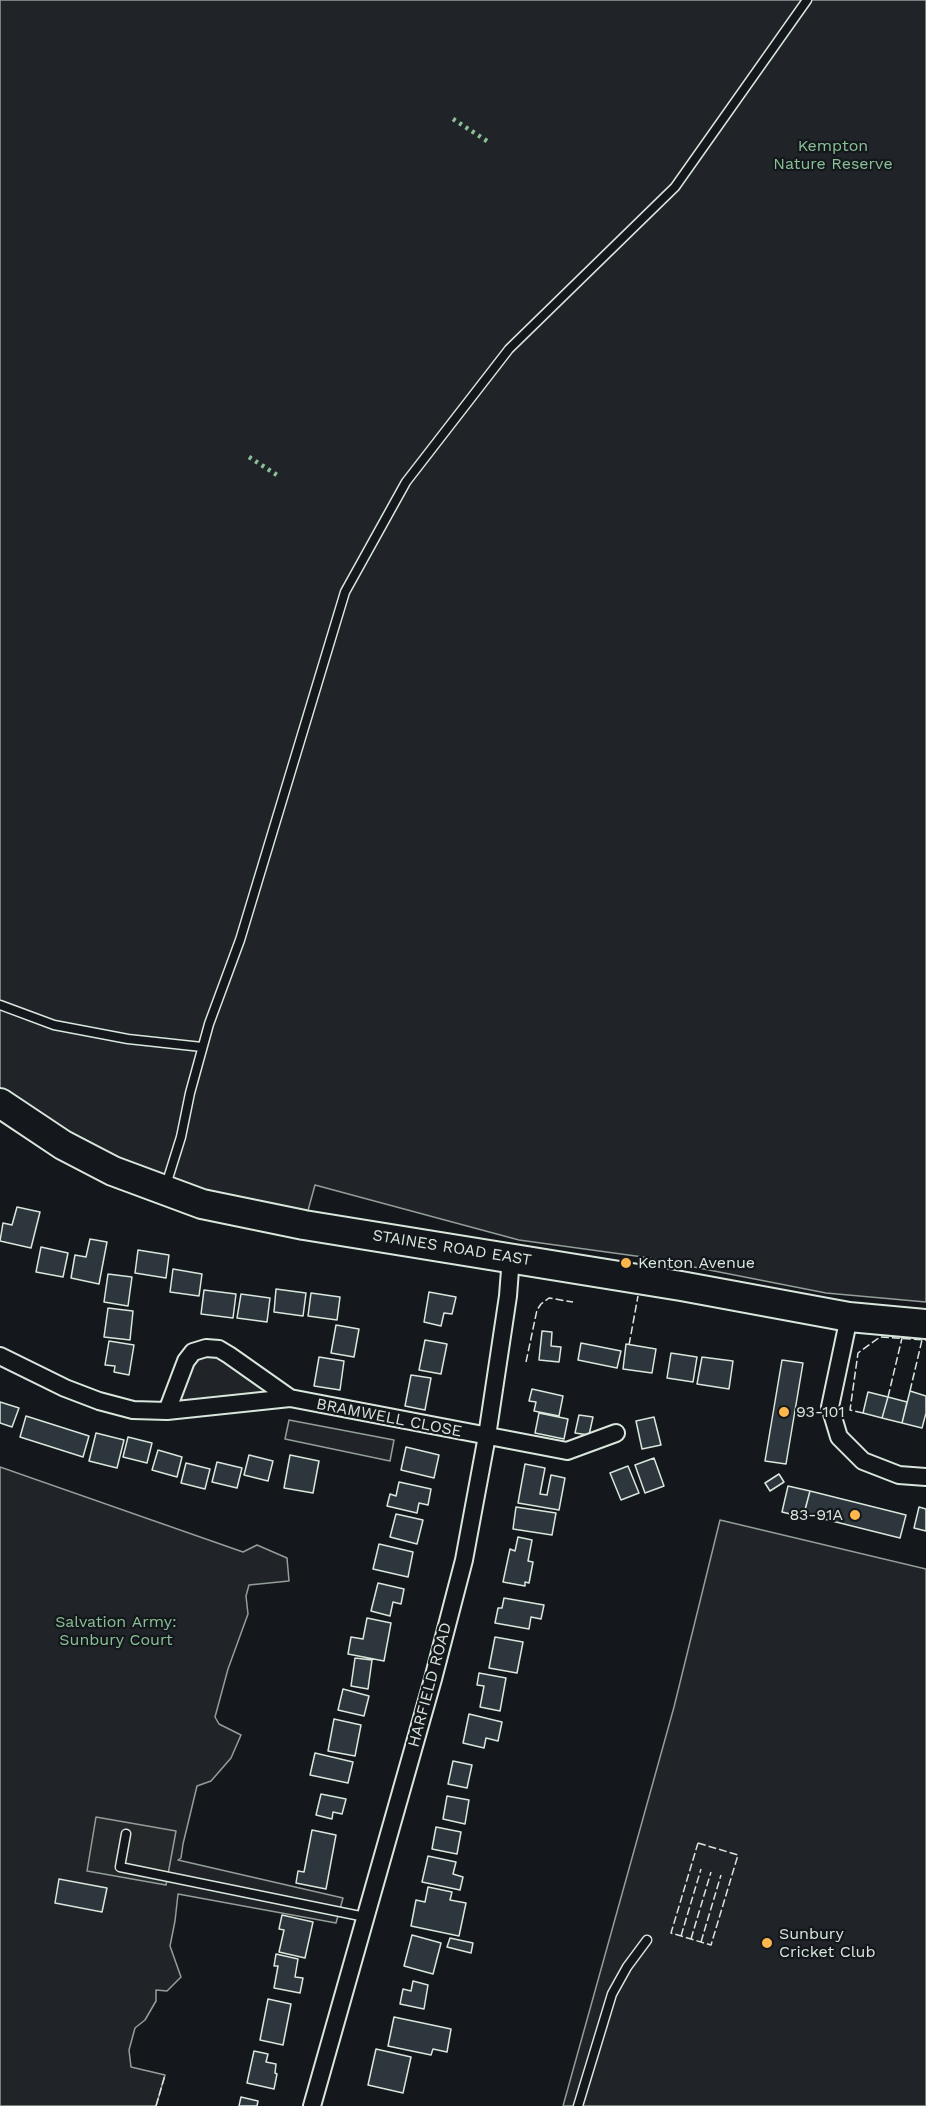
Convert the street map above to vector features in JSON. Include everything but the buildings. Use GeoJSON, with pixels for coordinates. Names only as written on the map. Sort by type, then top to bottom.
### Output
{"type":"FeatureCollection","features":[{"type":"Feature","properties":{"kind":"highway","name":"STAINES ROAD EAST"},"geometry":{"type":"LineString","coordinates":[[0,1103],[63,1145],[113,1170],[202,1204],[241,1214],[511,1257],[849,1317],[926,1324]]}},
{"type":"Feature","properties":{"kind":"street","name":"HARFIELD ROAD"},"geometry":{"type":"LineString","coordinates":[[312,2106],[433,1679],[464,1560],[487,1436],[508,1296],[511,1257]]}},
{"type":"Feature","properties":{"kind":"street"},"geometry":{"type":"LineString","coordinates":[[849,1317],[830,1407],[839,1437],[863,1461],[898,1475],[926,1477]]}},
{"type":"Feature","properties":{"kind":"street","name":"BRAMWELL CLOSE"},"geometry":{"type":"LineString","coordinates":[[168,1411],[186,1360],[193,1352],[206,1348],[219,1349],[290,1398]]}},
{"type":"Feature","properties":{"kind":"street","name":"BRAMWELL CLOSE"},"geometry":{"type":"LineString","coordinates":[[0,1356],[65,1388],[99,1401],[133,1410],[168,1411],[290,1398],[567,1450],[616,1433]]}},
{"type":"Feature","properties":{"kind":"lane"},"geometry":{"type":"LineString","coordinates":[[165,1191],[181,1137],[202,1047],[240,940],[345,592],[406,482],[509,349],[675,188],[807,0]]}},
{"type":"Feature","properties":{"kind":"lane"},"geometry":{"type":"LineString","coordinates":[[0,1005],[54,1024],[128,1039],[202,1047]]}},
{"type":"Feature","properties":{"kind":"lane"},"geometry":{"type":"LineString","coordinates":[[126,1834],[120,1867],[365,1917]]}},
{"type":"Feature","properties":{"kind":"lane"},"geometry":{"type":"LineString","coordinates":[[578,2106],[612,1994],[627,1966],[647,1940]]}},
{"type":"Feature","properties":{"kind":"green space","name":"Kempton Nature Reserve"},"geometry":{"type":"Polygon","coordinates":[[[0,0],[926,0],[926,1302],[826,1293],[643,1257],[519,1240],[315,1185],[304,1225],[202,1204],[0,1103],[0,0]]]}},
{"type":"Feature","properties":{"kind":"green space"},"geometry":{"type":"Polygon","coordinates":[[[206,1348],[290,1398],[167,1411],[186,1361],[206,1348]]]}},
{"type":"Feature","properties":{"kind":"green space"},"geometry":{"type":"Polygon","coordinates":[[[289,1420],[394,1440],[390,1461],[285,1439],[289,1420]]]}},
{"type":"Feature","properties":{"kind":"green space","name":"Salvation Army: Sunbury Court"},"geometry":{"type":"Polygon","coordinates":[[[0,1467],[243,1552],[257,1545],[287,1558],[289,1581],[249,1585],[246,1596],[248,1614],[228,1669],[215,1717],[219,1724],[241,1735],[231,1758],[211,1781],[197,1786],[181,1858],[178,1860],[343,1898],[336,1923],[178,1894],[170,1946],[181,1977],[167,1991],[156,1990],[156,2001],[145,2020],[135,2028],[129,2050],[131,2067],[165,2075],[156,2106],[0,2106],[0,1467]]]}},
{"type":"Feature","properties":{"kind":"green space","name":"Sunbury Cricket Club"},"geometry":{"type":"Polygon","coordinates":[[[720,1520],[926,1569],[926,2106],[563,2106],[674,1707],[720,1520]]]}},
{"type":"Feature","properties":{"kind":"shaded area"},"geometry":{"type":"Polygon","coordinates":[[[96,1817],[176,1831],[166,1885],[87,1871],[96,1817]]]}},
{"type":"Feature","properties":{"kind":"hedge"},"geometry":{"type":"LineString","coordinates":[[453,119],[487,141]]}},
{"type":"Feature","properties":{"kind":"hedge"},"geometry":{"type":"LineString","coordinates":[[249,457],[280,477]]}},
{"type":"Feature","properties":{"kind":"fence"},"geometry":{"type":"LineString","coordinates":[[629,1345],[638,1296]]}},
{"type":"Feature","properties":{"kind":"fence"},"geometry":{"type":"LineString","coordinates":[[526,1362],[537,1310],[541,1304],[549,1298],[573,1302]]}},
{"type":"Feature","properties":{"kind":"fence"},"geometry":{"type":"LineString","coordinates":[[863,1413],[850,1410],[858,1353],[880,1337],[926,1340]]}},
{"type":"Feature","properties":{"kind":"fence"},"geometry":{"type":"LineString","coordinates":[[888,1397],[902,1338]]}},
{"type":"Feature","properties":{"kind":"fence"},"geometry":{"type":"LineString","coordinates":[[910,1391],[922,1340]]}},
{"type":"Feature","properties":{"kind":"fence"},"geometry":{"type":"LineString","coordinates":[[698,1843],[738,1855],[711,1945],[671,1933],[698,1843]]}},
{"type":"Feature","properties":{"kind":"fence"},"geometry":{"type":"LineString","coordinates":[[681,1936],[701,1869]]}},
{"type":"Feature","properties":{"kind":"fence"},"geometry":{"type":"LineString","coordinates":[[691,1939],[711,1872]]}},
{"type":"Feature","properties":{"kind":"fence"},"geometry":{"type":"LineString","coordinates":[[701,1942],[721,1875]]}},
{"type":"Feature","properties":{"kind":"fence"},"geometry":{"type":"LineString","coordinates":[[156,2106],[165,2075]]}},
{"type":"Feature","properties":{"kind":"place","name":"Kenton Avenue"},"geometry":{"type":"Point","coordinates":[626,1263]}},
{"type":"Feature","properties":{"kind":"place","name":"93-101"},"geometry":{"type":"Point","coordinates":[784,1412]}},
{"type":"Feature","properties":{"kind":"place","name":"83-91A"},"geometry":{"type":"Point","coordinates":[855,1515]}},
{"type":"Feature","properties":{"kind":"place","name":"Sunbury Cricket Club"},"geometry":{"type":"Point","coordinates":[767,1943]}}]}
